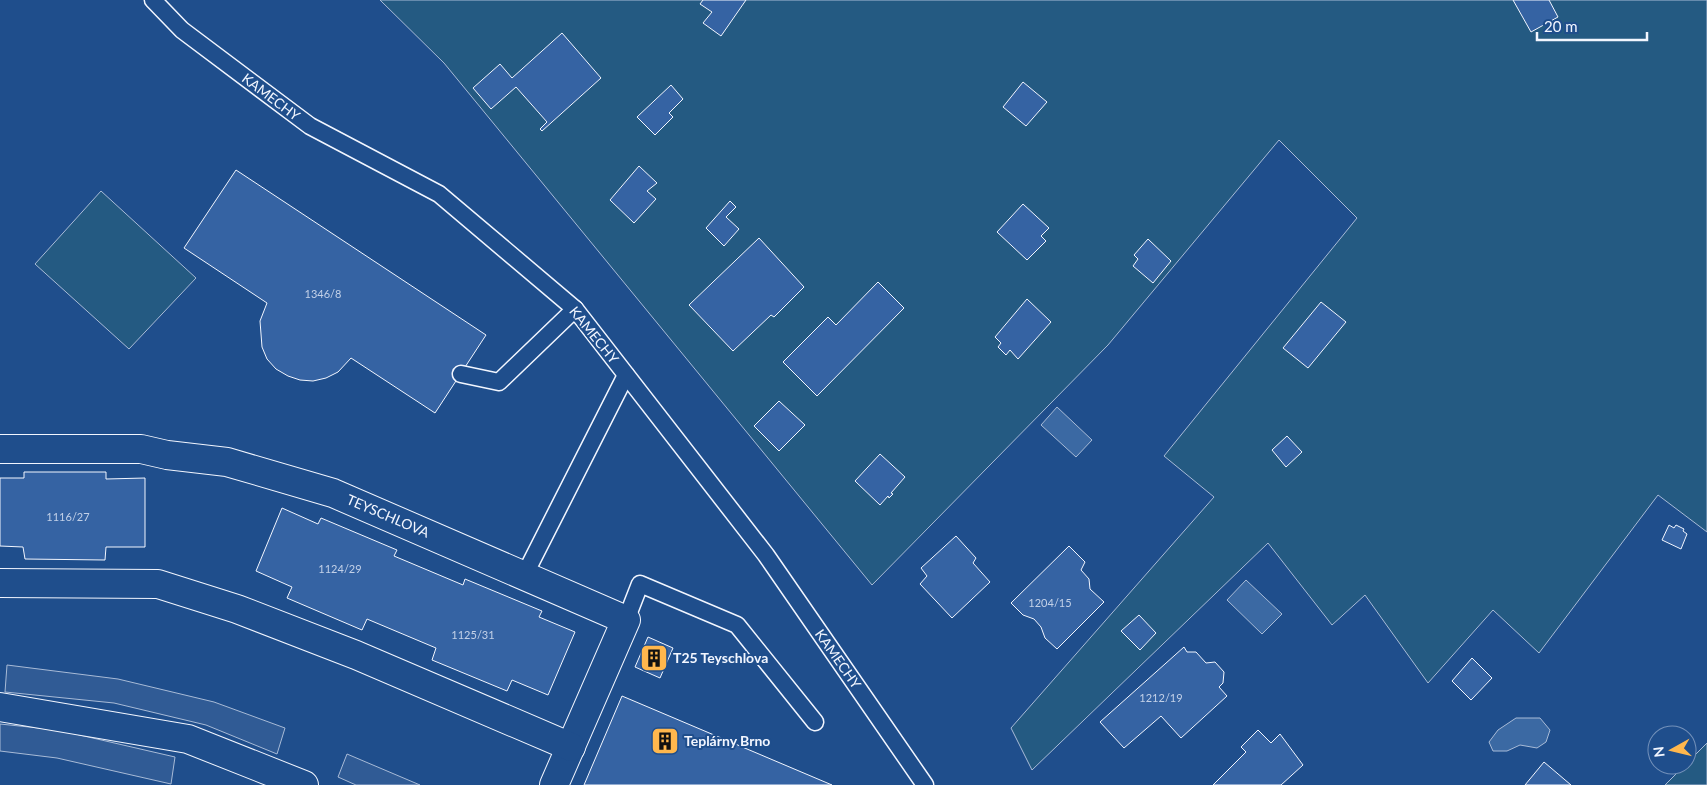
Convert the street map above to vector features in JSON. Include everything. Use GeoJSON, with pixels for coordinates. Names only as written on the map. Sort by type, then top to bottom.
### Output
{"type":"FeatureCollection","features":[{"type":"Feature","properties":{"kind":"street","name":"TEYSCHLOVA"},"geometry":{"type":"LineString","coordinates":[[0,449],[141,449],[167,455],[227,462],[334,493],[626,620]]}},
{"type":"Feature","properties":{"kind":"street"},"geometry":{"type":"LineString","coordinates":[[0,583],[158,584],[237,609],[356,655],[571,747]]}},
{"type":"Feature","properties":{"kind":"street"},"geometry":{"type":"LineString","coordinates":[[554,785],[626,620]]}},
{"type":"Feature","properties":{"kind":"street"},"geometry":{"type":"LineString","coordinates":[[0,707],[188,739],[304,785]]}},
{"type":"Feature","properties":{"kind":"lane","name":"KAMECHY"},"geometry":{"type":"LineString","coordinates":[[153,0],[182,30],[310,126],[439,194],[575,308],[766,555],[925,785]]}},
{"type":"Feature","properties":{"kind":"lane"},"geometry":{"type":"LineString","coordinates":[[461,374],[499,382],[575,308]]}},
{"type":"Feature","properties":{"kind":"lane"},"geometry":{"type":"LineString","coordinates":[[524,576],[626,375]]}},
{"type":"Feature","properties":{"kind":"lane"},"geometry":{"type":"LineString","coordinates":[[626,620],[640,584],[737,625],[815,722]]}},
{"type":"Feature","properties":{"kind":"shaded area"},"geometry":{"type":"Polygon","coordinates":[[[380,0],[1707,0],[1707,532],[1658,495],[1539,653],[1493,610],[1428,683],[1365,595],[1332,625],[1268,543],[1032,770],[1011,728],[1214,497],[1164,456],[1357,218],[1279,140],[1108,345],[872,585],[444,63],[380,0]]]}},
{"type":"Feature","properties":{"kind":"shaded area"},"geometry":{"type":"Polygon","coordinates":[[[101,191],[196,278],[129,349],[35,264],[101,191]]]}},
{"type":"Feature","properties":{"kind":"shaded area"},"geometry":{"type":"Polygon","coordinates":[[[1057,407],[1092,440],[1076,457],[1041,425],[1057,407]]]}},
{"type":"Feature","properties":{"kind":"shaded area"},"geometry":{"type":"Polygon","coordinates":[[[1246,580],[1282,614],[1262,634],[1227,600],[1246,580]]]}},
{"type":"Feature","properties":{"kind":"shaded area"},"geometry":{"type":"Polygon","coordinates":[[[7,665],[118,679],[214,702],[285,728],[277,754],[206,725],[114,703],[5,692],[7,665]]]}},
{"type":"Feature","properties":{"kind":"shaded area"},"geometry":{"type":"Polygon","coordinates":[[[1516,718],[1540,718],[1550,730],[1546,742],[1537,748],[1520,745],[1507,751],[1493,751],[1489,742],[1498,730],[1516,718]]]}},
{"type":"Feature","properties":{"kind":"shaded area"},"geometry":{"type":"Polygon","coordinates":[[[0,724],[58,730],[175,757],[171,784],[57,758],[0,751],[0,724]]]}},
{"type":"Feature","properties":{"kind":"shaded area"},"geometry":{"type":"Polygon","coordinates":[[[1707,743],[1707,785],[1665,785],[1675,775],[1697,775],[1697,753],[1707,743]]]}},
{"type":"Feature","properties":{"kind":"shaded area"},"geometry":{"type":"Polygon","coordinates":[[[347,754],[420,785],[356,785],[338,777],[347,754]]]}},
{"type":"Feature","properties":{"kind":"building"},"geometry":{"type":"Polygon","coordinates":[[[703,0],[746,0],[721,36],[703,23],[712,12],[700,4],[703,0]]]}},
{"type":"Feature","properties":{"kind":"building"},"geometry":{"type":"Polygon","coordinates":[[[1513,0],[1549,0],[1558,17],[1531,32],[1513,0]]]}},
{"type":"Feature","properties":{"kind":"building"},"geometry":{"type":"Polygon","coordinates":[[[562,33],[601,78],[542,131],[540,129],[547,122],[516,87],[491,109],[473,88],[500,64],[512,78],[562,33]]]}},
{"type":"Feature","properties":{"kind":"building"},"geometry":{"type":"Polygon","coordinates":[[[1023,82],[1047,102],[1026,126],[1003,107],[1023,82]]]}},
{"type":"Feature","properties":{"kind":"building"},"geometry":{"type":"Polygon","coordinates":[[[671,85],[683,99],[669,113],[673,117],[655,135],[637,117],[671,85]]]}},
{"type":"Feature","properties":{"kind":"building"},"geometry":{"type":"Polygon","coordinates":[[[639,166],[657,183],[647,191],[656,199],[634,223],[610,200],[639,166]]]}},
{"type":"Feature","properties":{"kind":"building"},"geometry":{"type":"Polygon","coordinates":[[[236,170],[486,335],[435,413],[351,358],[338,372],[326,378],[313,381],[300,380],[288,376],[276,369],[267,359],[262,347],[260,321],[267,303],[184,248],[236,170]]]}},
{"type":"Feature","properties":{"kind":"building"},"geometry":{"type":"Polygon","coordinates":[[[730,201],[736,207],[726,217],[739,229],[724,246],[706,228],[730,201]]]}},
{"type":"Feature","properties":{"kind":"building"},"geometry":{"type":"Polygon","coordinates":[[[1023,204],[1049,228],[1041,236],[1046,241],[1027,260],[997,232],[1023,204]]]}},
{"type":"Feature","properties":{"kind":"building"},"geometry":{"type":"Polygon","coordinates":[[[759,238],[804,287],[774,317],[771,315],[733,351],[689,305],[759,238]]]}},
{"type":"Feature","properties":{"kind":"building"},"geometry":{"type":"Polygon","coordinates":[[[1148,239],[1171,261],[1153,283],[1133,266],[1138,259],[1134,255],[1148,239]]]}},
{"type":"Feature","properties":{"kind":"building"},"geometry":{"type":"Polygon","coordinates":[[[878,282],[904,308],[817,396],[783,362],[828,317],[836,325],[878,282]]]}},
{"type":"Feature","properties":{"kind":"building"},"geometry":{"type":"Polygon","coordinates":[[[1027,299],[1051,322],[1018,359],[1010,350],[1006,355],[998,347],[1001,343],[995,337],[1027,299]]]}},
{"type":"Feature","properties":{"kind":"building"},"geometry":{"type":"Polygon","coordinates":[[[1321,302],[1346,322],[1308,368],[1283,348],[1321,302]]]}},
{"type":"Feature","properties":{"kind":"building"},"geometry":{"type":"Polygon","coordinates":[[[779,401],[805,425],[779,451],[754,426],[779,401]]]}},
{"type":"Feature","properties":{"kind":"building"},"geometry":{"type":"Polygon","coordinates":[[[1287,436],[1302,452],[1286,467],[1272,450],[1287,436]]]}},
{"type":"Feature","properties":{"kind":"building"},"geometry":{"type":"Polygon","coordinates":[[[880,454],[905,477],[891,493],[893,494],[889,498],[888,496],[880,505],[855,481],[880,454]]]}},
{"type":"Feature","properties":{"kind":"building"},"geometry":{"type":"Polygon","coordinates":[[[24,472],[106,472],[106,479],[145,478],[145,547],[106,547],[105,560],[25,559],[23,547],[0,546],[0,478],[24,478],[24,472]]]}},
{"type":"Feature","properties":{"kind":"building"},"geometry":{"type":"Polygon","coordinates":[[[282,508],[318,524],[321,518],[397,550],[394,556],[463,585],[465,579],[542,611],[539,617],[575,632],[548,695],[512,680],[507,691],[432,660],[436,648],[367,619],[362,630],[287,598],[292,587],[256,571],[282,508]]]}},
{"type":"Feature","properties":{"kind":"building"},"geometry":{"type":"Polygon","coordinates":[[[1669,525],[1674,528],[1676,525],[1684,529],[1683,531],[1687,534],[1681,549],[1662,540],[1669,525]]]}},
{"type":"Feature","properties":{"kind":"building"},"geometry":{"type":"Polygon","coordinates":[[[956,536],[976,558],[973,563],[990,582],[952,618],[920,584],[927,576],[921,568],[956,536]]]}},
{"type":"Feature","properties":{"kind":"building"},"geometry":{"type":"Polygon","coordinates":[[[1069,546],[1085,562],[1081,570],[1089,579],[1090,589],[1104,602],[1057,649],[1045,638],[1041,627],[1034,619],[1023,615],[1011,603],[1069,546]]]}},
{"type":"Feature","properties":{"kind":"building"},"geometry":{"type":"Polygon","coordinates":[[[1139,615],[1156,633],[1140,650],[1121,631],[1139,615]]]}},
{"type":"Feature","properties":{"kind":"building","name":"T25 Teyschlova"},"geometry":{"type":"Polygon","coordinates":[[[648,637],[673,648],[660,678],[635,667],[648,637]]]}},
{"type":"Feature","properties":{"kind":"building"},"geometry":{"type":"Polygon","coordinates":[[[1184,647],[1187,652],[1196,652],[1206,663],[1215,662],[1224,672],[1223,683],[1219,687],[1227,696],[1181,738],[1161,716],[1124,748],[1100,722],[1184,647]]]}},
{"type":"Feature","properties":{"kind":"building"},"geometry":{"type":"Polygon","coordinates":[[[1472,658],[1492,678],[1471,700],[1452,681],[1472,658]]]}},
{"type":"Feature","properties":{"kind":"building","name":"Teplárny Brno"},"geometry":{"type":"Polygon","coordinates":[[[622,696],[832,785],[584,785],[622,696]]]}},
{"type":"Feature","properties":{"kind":"building"},"geometry":{"type":"Polygon","coordinates":[[[1258,730],[1271,743],[1280,734],[1303,765],[1281,785],[1213,785],[1246,752],[1241,747],[1258,730]]]}},
{"type":"Feature","properties":{"kind":"building"},"geometry":{"type":"Polygon","coordinates":[[[1544,762],[1571,785],[1525,785],[1544,762]]]}},
{"type":"Feature","properties":{"kind":"place","name":"T25 Teyschlova"},"geometry":{"type":"Point","coordinates":[654,658]}},
{"type":"Feature","properties":{"kind":"place","name":"Teplárny Brno"},"geometry":{"type":"Point","coordinates":[665,741]}}]}
